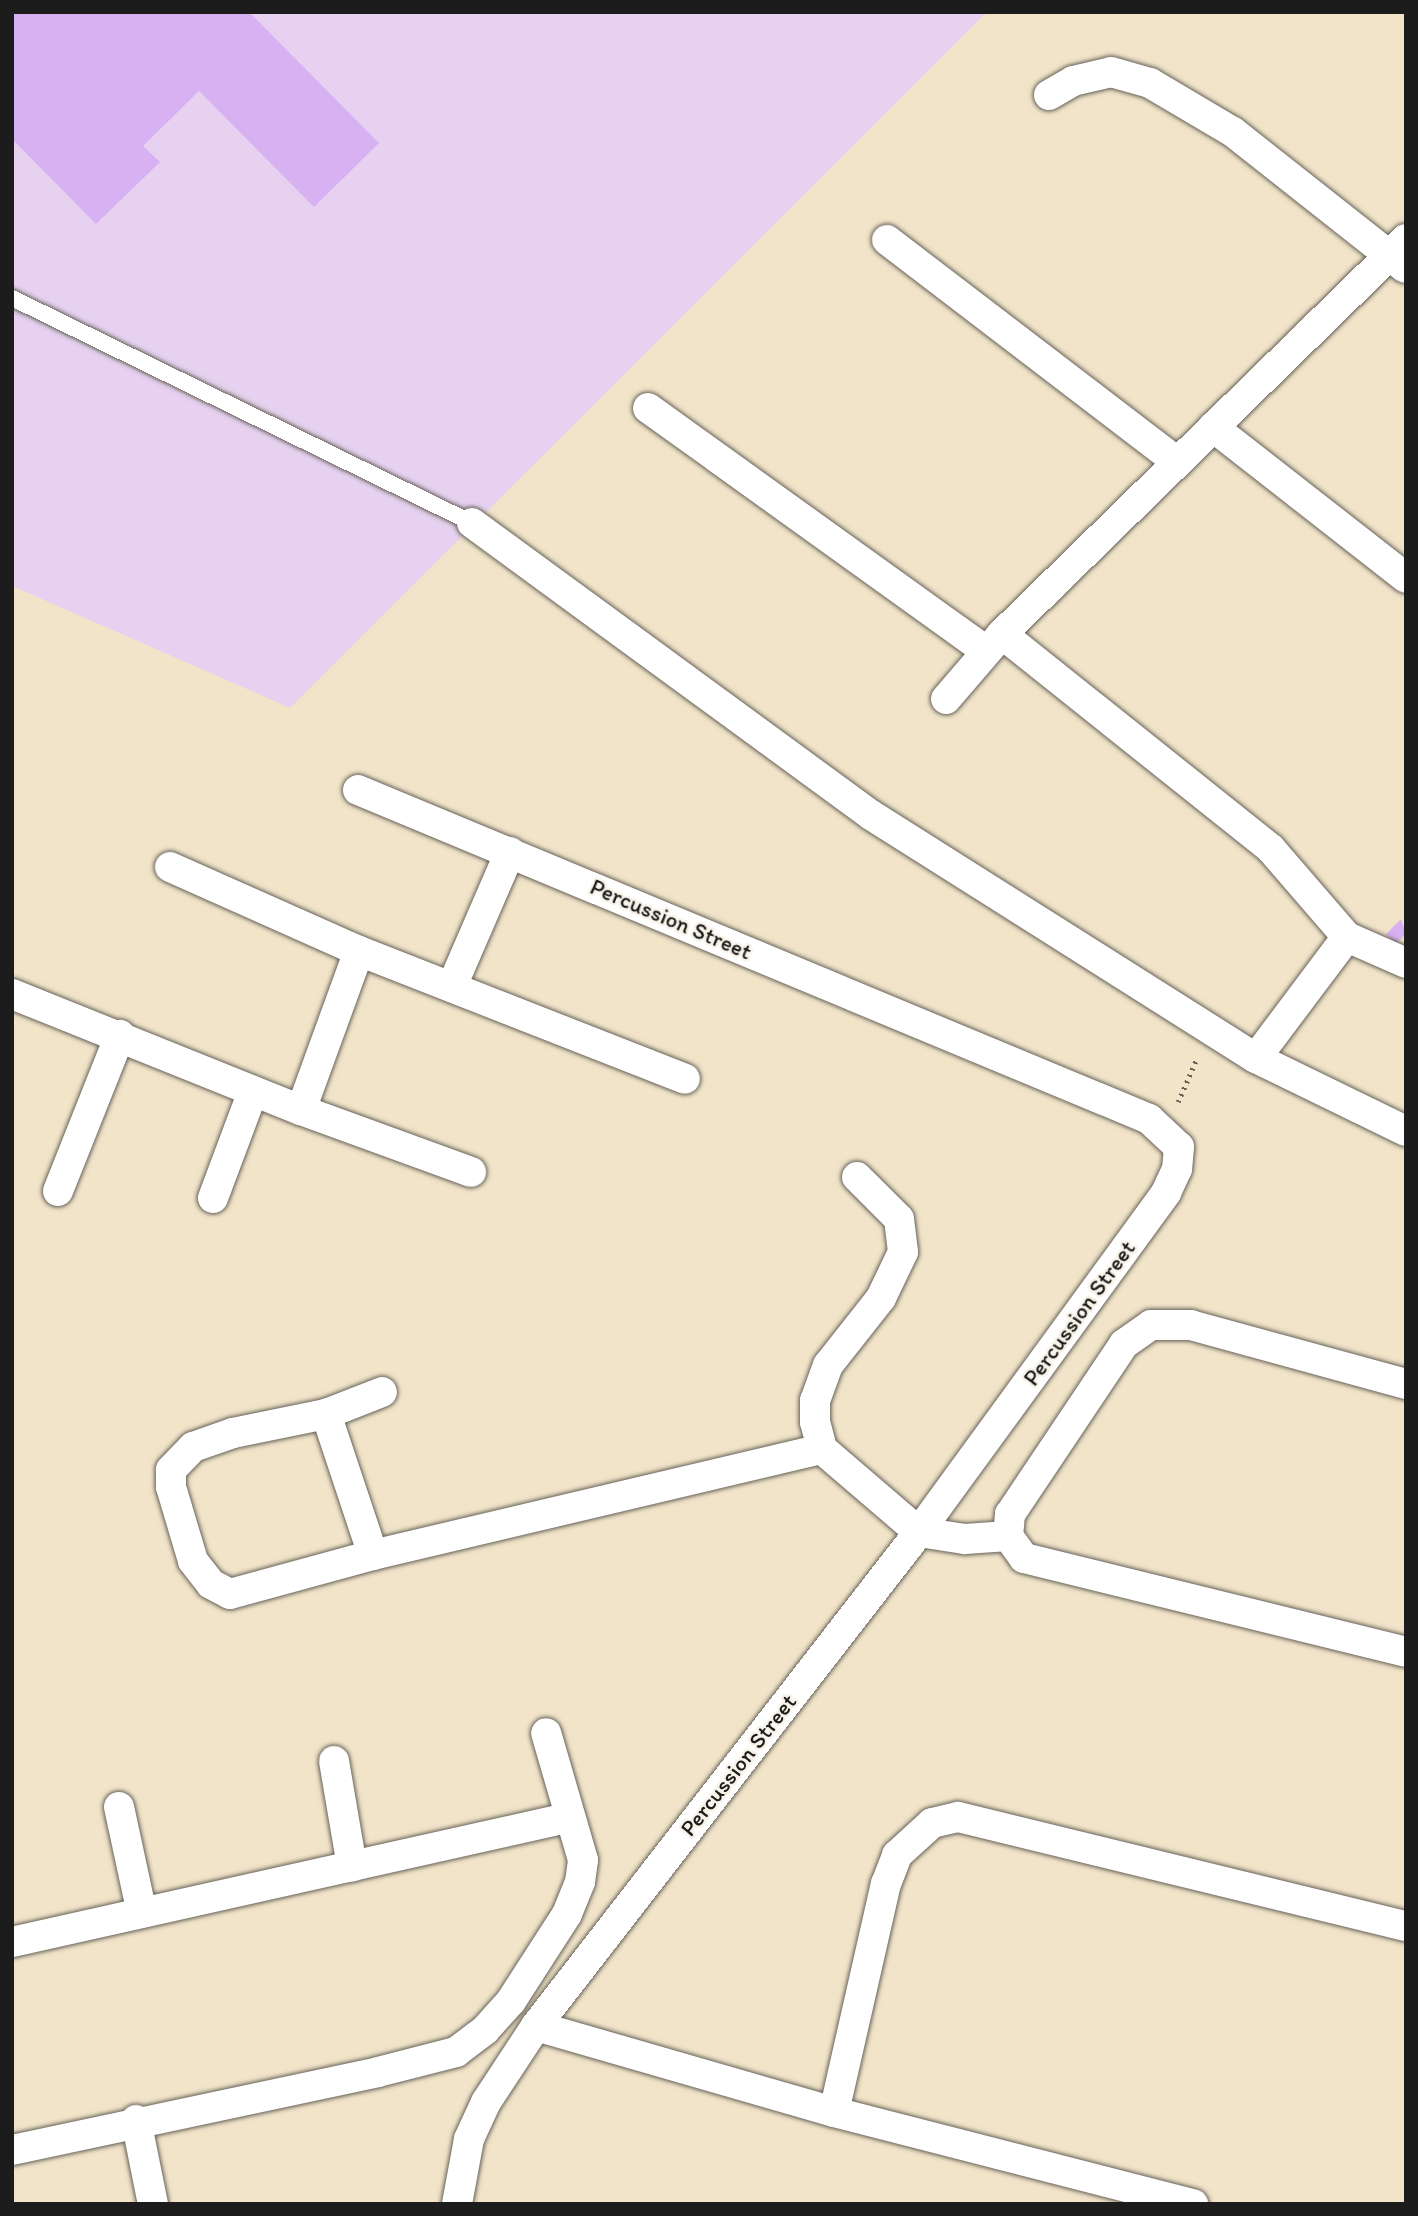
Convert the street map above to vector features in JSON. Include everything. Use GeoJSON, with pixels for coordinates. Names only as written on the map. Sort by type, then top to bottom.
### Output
{"type":"FeatureCollection","features":[{"type":"Feature","properties":{"kind":"street"},"geometry":{"type":"LineString","coordinates":[[946,699],[994,643],[1177,462],[1401,255],[1233,132],[1150,83],[1111,72],[1073,81],[1049,95]]}},
{"type":"Feature","properties":{"kind":"street"},"geometry":{"type":"LineString","coordinates":[[887,240],[1177,462]]}},
{"type":"Feature","properties":{"kind":"street"},"geometry":{"type":"LineString","coordinates":[[648,408],[994,643],[1272,849],[1347,937],[1406,963]]}},
{"type":"Feature","properties":{"kind":"street"},"geometry":{"type":"LineString","coordinates":[[1213,427],[1406,578]]}},
{"type":"Feature","properties":{"kind":"street"},"geometry":{"type":"LineString","coordinates":[[472,523],[870,815],[1256,1058],[1406,1131]]}},
{"type":"Feature","properties":{"kind":"street","name":"Percussion Street"},"geometry":{"type":"LineString","coordinates":[[358,790],[1149,1119],[1166,1131],[1180,1147],[1177,1169],[1166,1193],[919,1532],[536,2026],[486,2102],[469,2139],[457,2204]]}},
{"type":"Feature","properties":{"kind":"street"},"geometry":{"type":"LineString","coordinates":[[452,986],[486,902],[510,852]]}},
{"type":"Feature","properties":{"kind":"street"},"geometry":{"type":"LineString","coordinates":[[170,867],[359,951],[685,1079]]}},
{"type":"Feature","properties":{"kind":"street"},"geometry":{"type":"LineString","coordinates":[[1256,1058],[1347,937]]}},
{"type":"Feature","properties":{"kind":"street"},"geometry":{"type":"LineString","coordinates":[[301,1110],[359,951]]}},
{"type":"Feature","properties":{"kind":"street"},"geometry":{"type":"LineString","coordinates":[[12,994],[120,1035],[301,1110],[471,1172]]}},
{"type":"Feature","properties":{"kind":"street"},"geometry":{"type":"LineString","coordinates":[[58,1191],[120,1035]]}},
{"type":"Feature","properties":{"kind":"street"},"geometry":{"type":"LineString","coordinates":[[213,1198],[253,1091]]}},
{"type":"Feature","properties":{"kind":"street"},"geometry":{"type":"LineString","coordinates":[[857,1177],[899,1219],[903,1252],[881,1298],[828,1364],[815,1401],[815,1422],[822,1449],[919,1532],[965,1539],[1008,1536]]}},
{"type":"Feature","properties":{"kind":"street"},"geometry":{"type":"LineString","coordinates":[[1406,1384],[1191,1325],[1151,1325],[1124,1344],[1010,1514],[1008,1536],[1024,1558],[1406,1652]]}},
{"type":"Feature","properties":{"kind":"street"},"geometry":{"type":"LineString","coordinates":[[382,1392],[327,1415],[233,1433],[193,1447],[178,1462],[171,1470],[171,1487],[193,1561],[211,1584],[230,1594],[373,1555],[822,1449]]}},
{"type":"Feature","properties":{"kind":"street"},"geometry":{"type":"LineString","coordinates":[[327,1415],[373,1555]]}},
{"type":"Feature","properties":{"kind":"street"},"geometry":{"type":"LineString","coordinates":[[12,2150],[136,2120],[456,2052],[485,2030],[511,2001],[567,1914],[583,1860],[567,1818],[546,1733]]}},
{"type":"Feature","properties":{"kind":"street"},"geometry":{"type":"LineString","coordinates":[[334,1761],[352,1866]]}},
{"type":"Feature","properties":{"kind":"street"},"geometry":{"type":"LineString","coordinates":[[119,1807],[142,1913]]}},
{"type":"Feature","properties":{"kind":"street"},"geometry":{"type":"LineString","coordinates":[[834,2112],[886,1884],[897,1855],[932,1823],[958,1817],[1406,1926]]}},
{"type":"Feature","properties":{"kind":"street"},"geometry":{"type":"LineString","coordinates":[[12,1942],[567,1818]]}},
{"type":"Feature","properties":{"kind":"street"},"geometry":{"type":"LineString","coordinates":[[536,2026],[834,2112],[1193,2204]]}},
{"type":"Feature","properties":{"kind":"street"},"geometry":{"type":"LineString","coordinates":[[136,2120],[153,2204]]}},
{"type":"Feature","properties":{"kind":"lane"},"geometry":{"type":"LineString","coordinates":[[12,298],[472,523]]}},
{"type":"Feature","properties":{"kind":"path"},"geometry":{"type":"LineString","coordinates":[[1166,1131],[1209,1027]]}},
{"type":"Feature","properties":{"kind":"shaded area"},"geometry":{"type":"Polygon","coordinates":[[[12,12],[987,12],[290,708],[12,586],[12,12]]]}},
{"type":"Feature","properties":{"kind":"building"},"geometry":{"type":"Polygon","coordinates":[[[12,12],[249,12],[379,143],[314,207],[199,91],[143,146],[160,162],[96,224],[12,139],[12,12]]]}},
{"type":"Feature","properties":{"kind":"building"},"geometry":{"type":"Polygon","coordinates":[[[1401,919],[1406,934],[1395,944],[1386,934],[1401,919]]]}}]}
